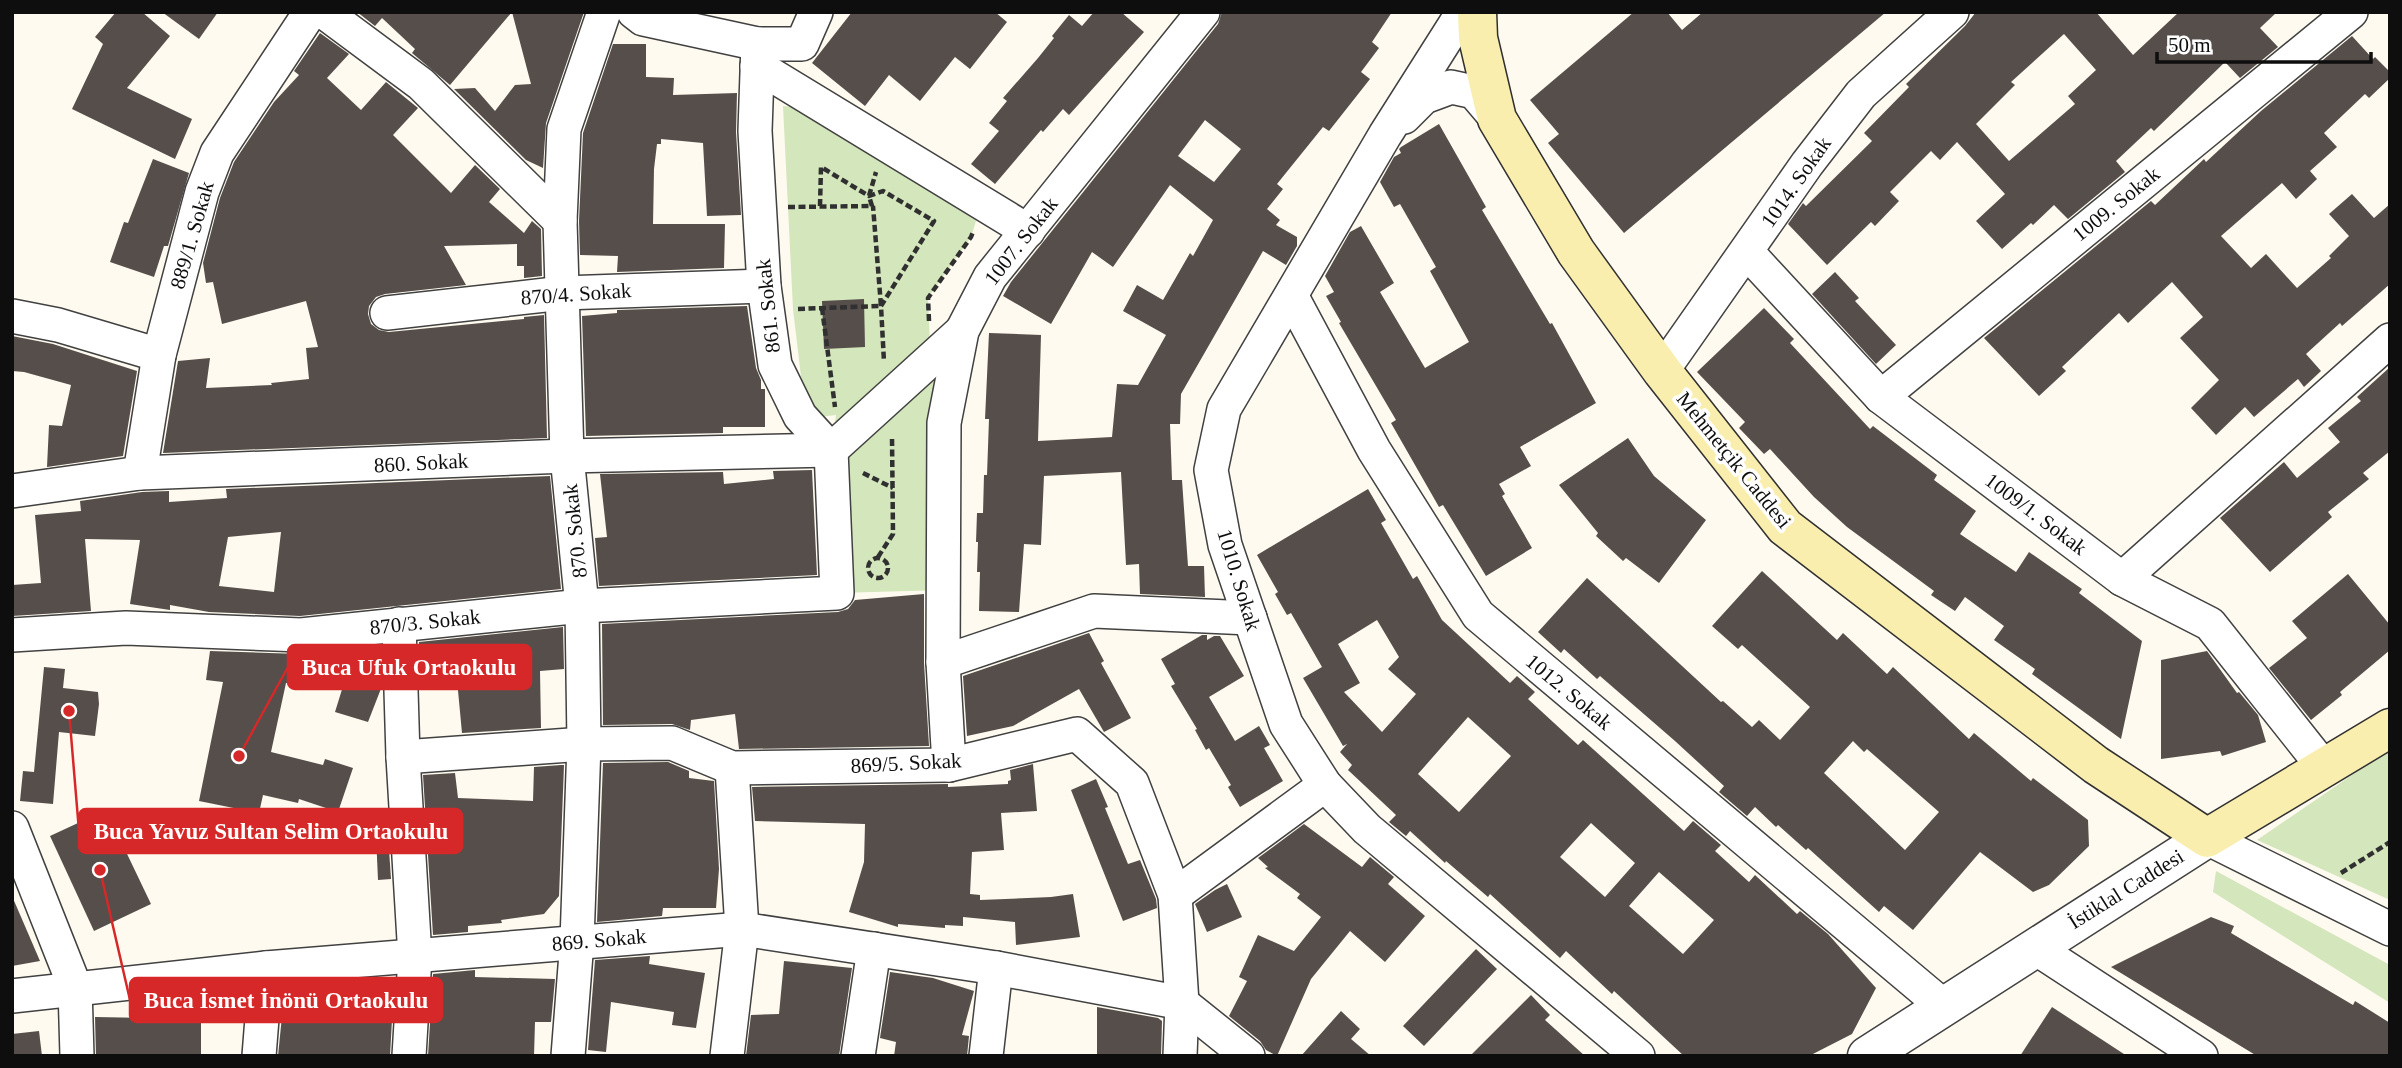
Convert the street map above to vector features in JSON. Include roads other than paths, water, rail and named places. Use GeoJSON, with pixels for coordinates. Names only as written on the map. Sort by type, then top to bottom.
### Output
{"type":"FeatureCollection","features":[{"type":"Feature","properties":{"kind":"main road","name":"Mehmetçik Caddesi"},"geometry":{"type":"LineString","coordinates":[[1477,12],[1478,38],[1497,119],[1576,252],[1662,372],[1785,527],[2096,765],[2207,838]]}},
{"type":"Feature","properties":{"kind":"main road","name":"İstiklal Caddesi"},"geometry":{"type":"LineString","coordinates":[[2207,838],[2390,728]]}},
{"type":"Feature","properties":{"kind":"street","name":"870. Sokak"},"geometry":{"type":"LineString","coordinates":[[568,1056],[577,942],[584,744],[583,606],[567,456],[560,221],[564,129],[604,12]]}},
{"type":"Feature","properties":{"kind":"street"},"geometry":{"type":"LineString","coordinates":[[634,12],[643,19],[757,55],[1028,231]]}},
{"type":"Feature","properties":{"kind":"street"},"geometry":{"type":"LineString","coordinates":[[757,55],[802,44],[816,12]]}},
{"type":"Feature","properties":{"kind":"street","name":"1007. Sokak"},"geometry":{"type":"LineString","coordinates":[[949,765],[943,662],[944,423],[962,331],[990,277],[1203,12]]}},
{"type":"Feature","properties":{"kind":"street","name":"1010. Sokak"},"geometry":{"type":"LineString","coordinates":[[1463,12],[1385,135],[1224,409],[1212,470],[1225,545],[1286,724],[1325,785],[1367,829],[1639,1056]]}},
{"type":"Feature","properties":{"kind":"street","name":"1014. Sokak"},"geometry":{"type":"LineString","coordinates":[[1662,372],[1807,163],[1861,94],[1952,12]]}},
{"type":"Feature","properties":{"kind":"street","name":"1009. Sokak"},"geometry":{"type":"LineString","coordinates":[[1881,397],[2351,12]]}},
{"type":"Feature","properties":{"kind":"street"},"geometry":{"type":"LineString","coordinates":[[309,14],[421,84],[560,221]]}},
{"type":"Feature","properties":{"kind":"street","name":"889/1. Sokak"},"geometry":{"type":"LineString","coordinates":[[140,473],[159,355],[202,192],[217,153],[309,14]]}},
{"type":"Feature","properties":{"kind":"street","name":"861. Sokak"},"geometry":{"type":"LineString","coordinates":[[757,55],[755,131],[764,286],[775,365],[800,416],[831,450]]}},
{"type":"Feature","properties":{"kind":"street"},"geometry":{"type":"LineString","coordinates":[[1385,135],[1424,97],[1451,87],[1474,92],[1497,119]]}},
{"type":"Feature","properties":{"kind":"street","name":"1009/1. Sokak"},"geometry":{"type":"LineString","coordinates":[[1747,252],[1881,397],[2122,579],[2210,624],[2325,769]]}},
{"type":"Feature","properties":{"kind":"street","name":"870/4. Sokak"},"geometry":{"type":"LineString","coordinates":[[387,313],[563,293],[764,286]]}},
{"type":"Feature","properties":{"kind":"street","name":"1012. Sokak"},"geometry":{"type":"LineString","coordinates":[[1292,297],[1374,450],[1478,615],[1942,1005]]}},
{"type":"Feature","properties":{"kind":"street"},"geometry":{"type":"LineString","coordinates":[[12,316],[58,325],[159,355]]}},
{"type":"Feature","properties":{"kind":"street"},"geometry":{"type":"LineString","coordinates":[[831,450],[962,331]]}},
{"type":"Feature","properties":{"kind":"street"},"geometry":{"type":"LineString","coordinates":[[2122,579],[2390,341]]}},
{"type":"Feature","properties":{"kind":"street","name":"860. Sokak"},"geometry":{"type":"LineString","coordinates":[[12,491],[140,473],[567,456],[831,450]]}},
{"type":"Feature","properties":{"kind":"street","name":"870/3. Sokak"},"geometry":{"type":"LineString","coordinates":[[12,635],[126,628],[301,635],[583,606],[837,593],[831,450]]}},
{"type":"Feature","properties":{"kind":"street"},"geometry":{"type":"LineString","coordinates":[[943,662],[1094,611],[1250,618]]}},
{"type":"Feature","properties":{"kind":"street"},"geometry":{"type":"LineString","coordinates":[[399,624],[403,757],[415,957],[409,1056]]}},
{"type":"Feature","properties":{"kind":"street","name":"869/5. Sokak"},"geometry":{"type":"LineString","coordinates":[[403,757],[584,744],[672,743],[732,768],[949,765],[1077,734],[1132,783],[1175,895],[1182,1003],[1180,1056]]}},
{"type":"Feature","properties":{"kind":"street"},"geometry":{"type":"LineString","coordinates":[[727,1056],[742,929],[732,768]]}},
{"type":"Feature","properties":{"kind":"street"},"geometry":{"type":"LineString","coordinates":[[1175,895],[1325,785]]}},
{"type":"Feature","properties":{"kind":"street"},"geometry":{"type":"LineString","coordinates":[[12,828],[75,987],[77,1056]]}},
{"type":"Feature","properties":{"kind":"street"},"geometry":{"type":"LineString","coordinates":[[2207,838],[2390,929]]}},
{"type":"Feature","properties":{"kind":"street","name":"İstiklal Caddesi"},"geometry":{"type":"LineString","coordinates":[[1877,1053],[1942,1005],[2207,838]]}},
{"type":"Feature","properties":{"kind":"street","name":"869. Sokak"},"geometry":{"type":"LineString","coordinates":[[12,996],[266,968],[742,929],[996,968],[1182,1003]]}},
{"type":"Feature","properties":{"kind":"street"},"geometry":{"type":"LineString","coordinates":[[2034,947],[2201,1056]]}},
{"type":"Feature","properties":{"kind":"street"},"geometry":{"type":"LineString","coordinates":[[858,1056],[874,949]]}},
{"type":"Feature","properties":{"kind":"street"},"geometry":{"type":"LineString","coordinates":[[259,1056],[266,968]]}},
{"type":"Feature","properties":{"kind":"street"},"geometry":{"type":"LineString","coordinates":[[986,1056],[996,968]]}},
{"type":"Feature","properties":{"kind":"street"},"geometry":{"type":"LineString","coordinates":[[1182,1003],[1248,1056]]}},
{"type":"Feature","properties":{"kind":"place","name":"Buca Yavuz Sultan Selim Ortaokulu"},"geometry":{"type":"Point","coordinates":[69,711]}},
{"type":"Feature","properties":{"kind":"place","name":"Buca Ufuk Ortaokulu"},"geometry":{"type":"Point","coordinates":[239,756]}},
{"type":"Feature","properties":{"kind":"place","name":"Buca İsmet İnönü Ortaokulu"},"geometry":{"type":"Point","coordinates":[100,870]}}]}
